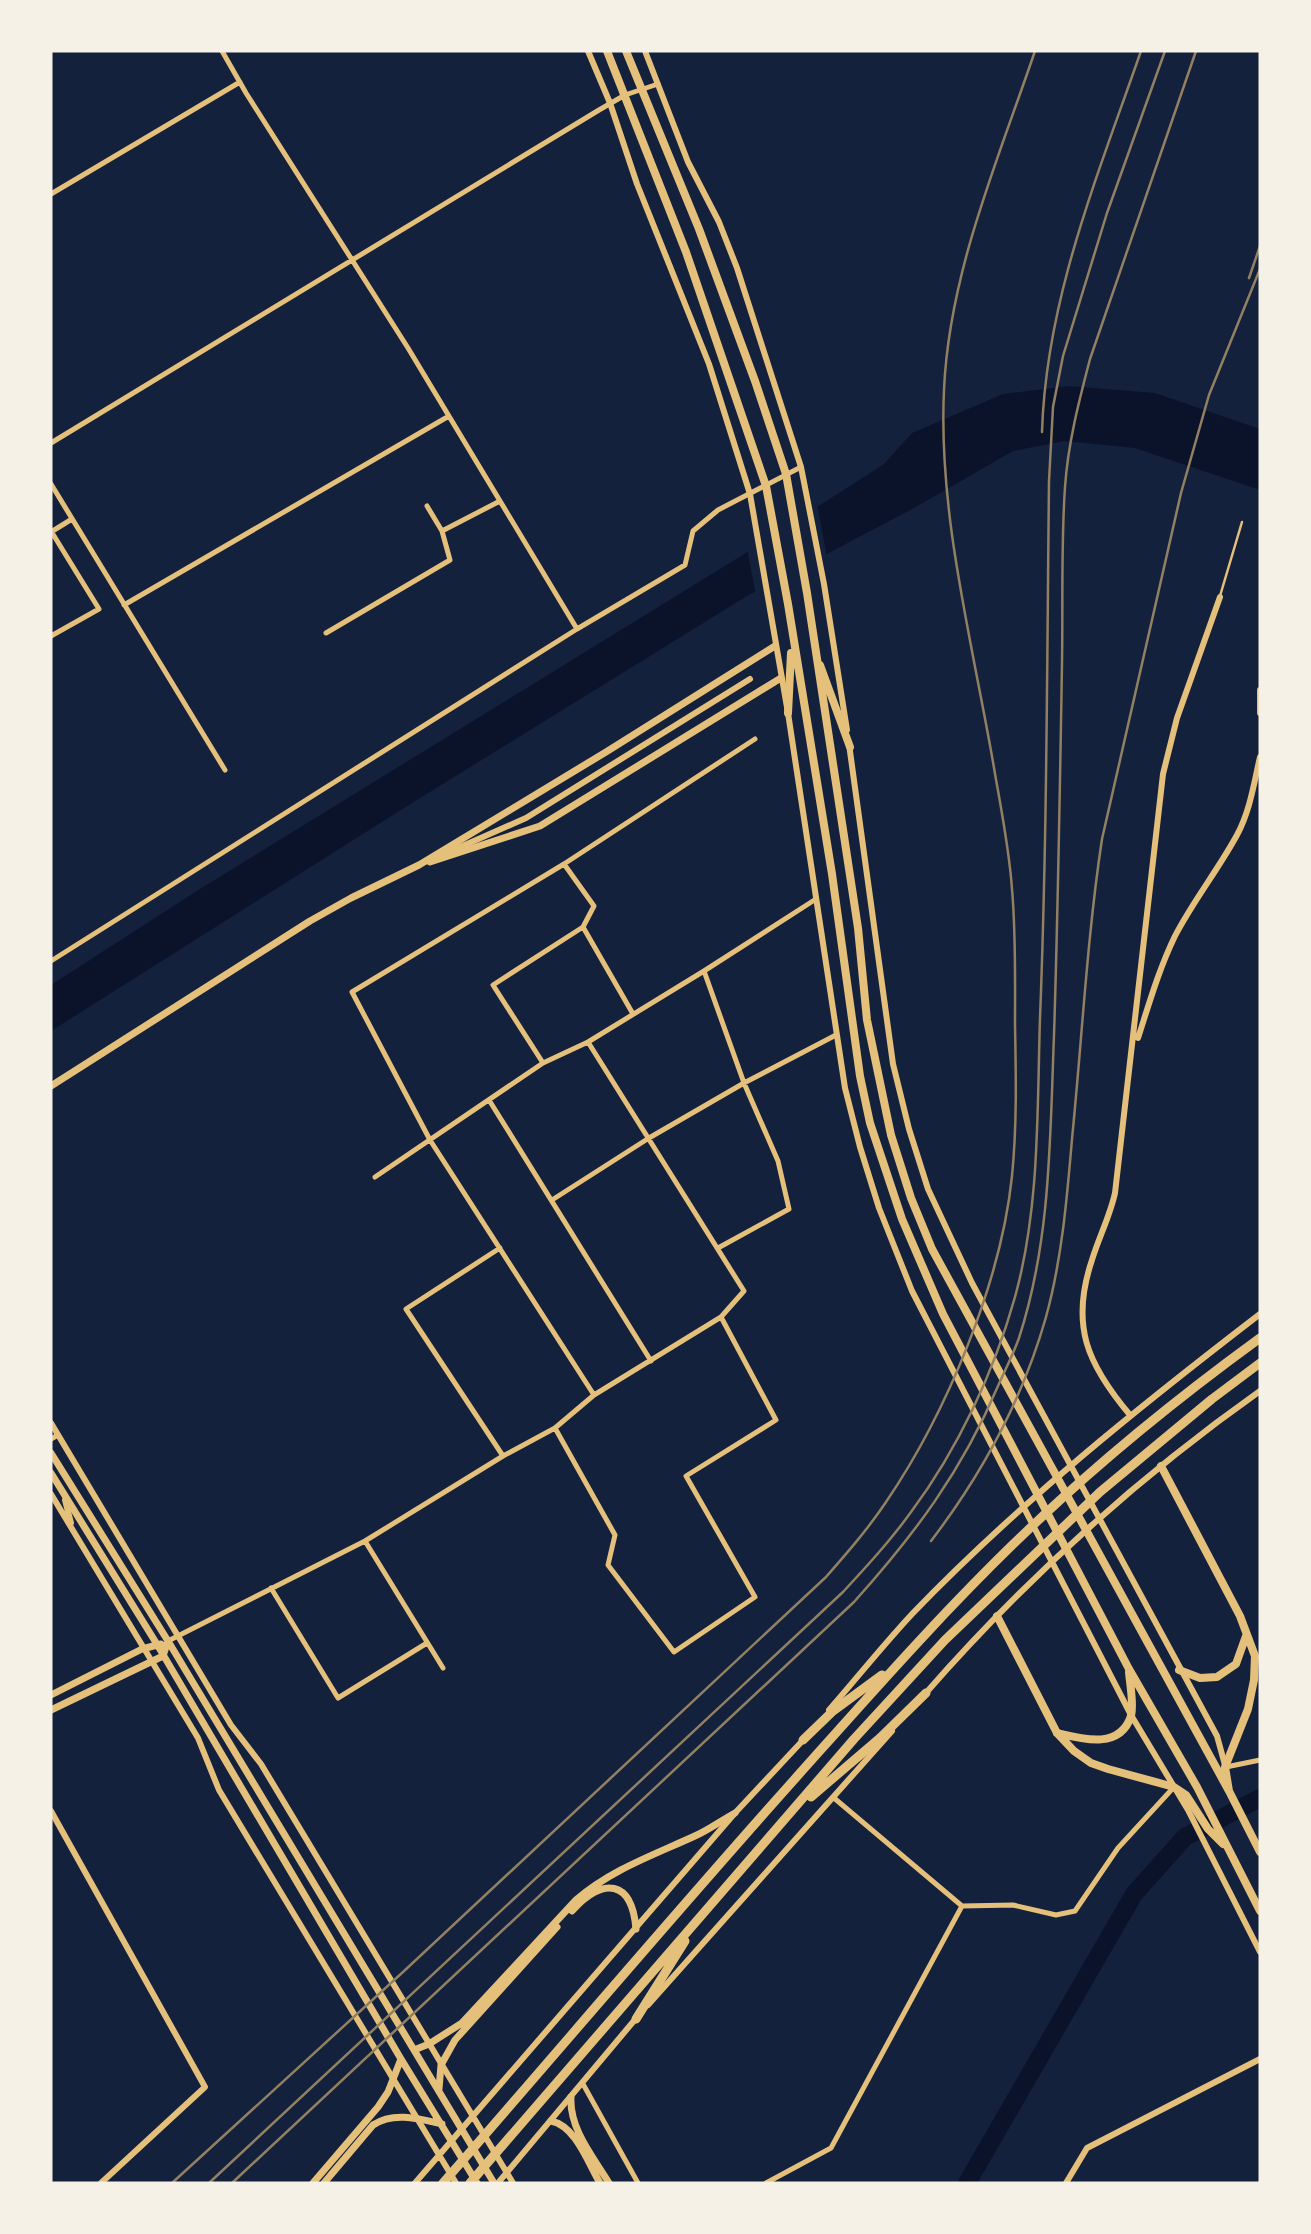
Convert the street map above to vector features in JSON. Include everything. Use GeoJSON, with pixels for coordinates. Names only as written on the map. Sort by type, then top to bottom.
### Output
{"type":"FeatureCollection","features":[{"type":"Feature","properties":{"kind":"highway"},"geometry":{"type":"LineString","coordinates":[[444,2183],[907,1653],[1027,1531],[1090,1473],[1200,1381],[1260,1338]]}},
{"type":"Feature","properties":{"kind":"highway"},"geometry":{"type":"LineString","coordinates":[[470,2183],[774,1832],[945,1640],[1100,1492],[1212,1399],[1260,1363]]}},
{"type":"Feature","properties":{"kind":"highway"},"geometry":{"type":"LineString","coordinates":[[803,1740],[833,1711],[868,1687],[907,1653]]}},
{"type":"Feature","properties":{"kind":"highway"},"geometry":{"type":"LineString","coordinates":[[774,1832],[814,1793],[880,1738],[926,1693]]}},
{"type":"Feature","properties":{"kind":"highway"},"geometry":{"type":"LineString","coordinates":[[636,2020],[703,1914]]}},
{"type":"Feature","properties":{"kind":"main road"},"geometry":{"type":"LineString","coordinates":[[607,51],[695,277],[766,486],[832,874],[858,1063],[870,1123],[902,1219],[943,1314],[1129,1669],[1197,1787],[1260,1911]]}},
{"type":"Feature","properties":{"kind":"main road"},"geometry":{"type":"LineString","coordinates":[[626,51],[699,229],[786,474],[807,593],[858,928],[867,1020],[891,1135],[911,1198],[932,1249],[1224,1778],[1260,1852]]}},
{"type":"Feature","properties":{"kind":"main road"},"geometry":{"type":"LineString","coordinates":[[788,713],[792,636]]}},
{"type":"Feature","properties":{"kind":"main road"},"geometry":{"type":"LineString","coordinates":[[51,1086],[310,921],[419,865],[775,646]]}},
{"type":"Feature","properties":{"kind":"main road"},"geometry":{"type":"LineString","coordinates":[[814,647],[850,747]]}},
{"type":"Feature","properties":{"kind":"main road"},"geometry":{"type":"LineString","coordinates":[[419,865],[540,826],[781,678]]}},
{"type":"Feature","properties":{"kind":"main road"},"geometry":{"type":"LineString","coordinates":[[51,1453],[496,2183]]}},
{"type":"Feature","properties":{"kind":"main road"},"geometry":{"type":"LineString","coordinates":[[1161,1466],[1240,1616],[1255,1656],[1254,1680],[1248,1709],[1225,1767],[1224,1778]]}},
{"type":"Feature","properties":{"kind":"main road"},"geometry":{"type":"LineString","coordinates":[[51,1473],[158,1646],[477,2183]]}},
{"type":"Feature","properties":{"kind":"main road"},"geometry":{"type":"LineString","coordinates":[[997,1616],[1057,1733],[1074,1751],[1091,1763],[1174,1787],[1185,1795],[1208,1829],[1230,1851]]}},
{"type":"Feature","properties":{"kind":"main road"},"geometry":{"type":"LineString","coordinates":[[1180,1670],[1200,1678],[1217,1677],[1236,1664],[1246,1636]]}},
{"type":"Feature","properties":{"kind":"main road"},"geometry":{"type":"LineString","coordinates":[[51,1695],[142,1648],[158,1646],[168,1641]]}},
{"type":"Feature","properties":{"kind":"main road"},"geometry":{"type":"LineString","coordinates":[[51,1710],[163,1656],[168,1641]]}},
{"type":"Feature","properties":{"kind":"main road"},"geometry":{"type":"LineString","coordinates":[[1057,1733],[1088,1740],[1108,1740],[1124,1728],[1131,1715],[1129,1669]]}},
{"type":"Feature","properties":{"kind":"main road"},"geometry":{"type":"LineString","coordinates":[[414,2050],[429,2045],[462,2024],[576,1900],[595,1883],[619,1869],[700,1834],[735,1813]]}},
{"type":"Feature","properties":{"kind":"main road"},"geometry":{"type":"LineString","coordinates":[[438,2090],[441,2065],[455,2040],[577,1905],[605,1888],[614,1888],[627,1896],[632,1905],[636,1929]]}},
{"type":"Feature","properties":{"kind":"main road"},"geometry":{"type":"LineString","coordinates":[[313,2183],[378,2107],[388,2092],[401,2059]]}},
{"type":"Feature","properties":{"kind":"main road"},"geometry":{"type":"LineString","coordinates":[[571,2097],[576,2127],[609,2183]]}},
{"type":"Feature","properties":{"kind":"main road"},"geometry":{"type":"LineString","coordinates":[[324,2183],[373,2125],[381,2120],[396,2117],[415,2118],[442,2124]]}},
{"type":"Feature","properties":{"kind":"main road"},"geometry":{"type":"LineString","coordinates":[[551,2121],[564,2126],[572,2135],[600,2183]]}},
{"type":"Feature","properties":{"kind":"street"},"geometry":{"type":"LineString","coordinates":[[222,51],[449,416],[577,629]]}},
{"type":"Feature","properties":{"kind":"street"},"geometry":{"type":"LineString","coordinates":[[588,51],[610,103],[637,184],[709,364],[750,494],[788,713],[845,1088],[860,1147],[899,1262],[935,1339],[1131,1715],[1188,1810],[1260,1952]]}},
{"type":"Feature","properties":{"kind":"street"},"geometry":{"type":"LineString","coordinates":[[645,51],[688,162],[719,222],[737,268],[801,467],[824,584],[850,747],[893,1064],[909,1129],[928,1189],[972,1283],[1217,1737],[1225,1767],[1260,1760]]}},
{"type":"Feature","properties":{"kind":"street"},"geometry":{"type":"LineString","coordinates":[[51,194],[240,82]]}},
{"type":"Feature","properties":{"kind":"street"},"geometry":{"type":"LineString","coordinates":[[51,443],[610,103],[658,84]]}},
{"type":"Feature","properties":{"kind":"street"},"geometry":{"type":"LineString","coordinates":[[124,605],[449,416]]}},
{"type":"Feature","properties":{"kind":"street"},"geometry":{"type":"LineString","coordinates":[[51,961],[577,629],[685,565],[693,531],[718,510],[801,467]]}},
{"type":"Feature","properties":{"kind":"street"},"geometry":{"type":"LineString","coordinates":[[51,484],[225,770]]}},
{"type":"Feature","properties":{"kind":"street"},"geometry":{"type":"LineString","coordinates":[[442,531],[500,500]]}},
{"type":"Feature","properties":{"kind":"street"},"geometry":{"type":"LineString","coordinates":[[326,632],[450,560],[442,531],[427,506]]}},
{"type":"Feature","properties":{"kind":"street"},"geometry":{"type":"LineString","coordinates":[[51,636],[99,609],[51,531],[72,519]]}},
{"type":"Feature","properties":{"kind":"street"},"geometry":{"type":"LineString","coordinates":[[1130,1415],[1107,1388],[1094,1364],[1083,1333],[1082,1300],[1090,1266],[1110,1216],[1115,1193],[1163,774],[1177,718],[1220,597]]}},
{"type":"Feature","properties":{"kind":"street"},"geometry":{"type":"LineString","coordinates":[[419,865],[526,818],[751,679]]}},
{"type":"Feature","properties":{"kind":"street"},"geometry":{"type":"LineString","coordinates":[[1260,690],[1260,713]]}},
{"type":"Feature","properties":{"kind":"street"},"geometry":{"type":"LineString","coordinates":[[594,1395],[430,1140],[352,992],[564,864],[755,739]]}},
{"type":"Feature","properties":{"kind":"street"},"geometry":{"type":"LineString","coordinates":[[1133,1053],[1161,967],[1175,937],[1199,893],[1237,836],[1245,817],[1260,757]]}},
{"type":"Feature","properties":{"kind":"street"},"geometry":{"type":"LineString","coordinates":[[543,1063],[493,985],[583,927],[594,906],[564,864]]}},
{"type":"Feature","properties":{"kind":"street"},"geometry":{"type":"LineString","coordinates":[[374,1177],[543,1063],[588,1042],[816,899]]}},
{"type":"Feature","properties":{"kind":"street"},"geometry":{"type":"LineString","coordinates":[[583,927],[633,1014]]}},
{"type":"Feature","properties":{"kind":"street"},"geometry":{"type":"LineString","coordinates":[[704,971],[744,1083],[778,1161],[789,1209],[718,1248]]}},
{"type":"Feature","properties":{"kind":"street"},"geometry":{"type":"LineString","coordinates":[[552,1200],[649,1138],[744,1083],[836,1035]]}},
{"type":"Feature","properties":{"kind":"street"},"geometry":{"type":"LineString","coordinates":[[168,1641],[365,1541],[503,1456],[555,1428],[594,1395],[721,1317],[744,1291],[588,1042]]}},
{"type":"Feature","properties":{"kind":"street"},"geometry":{"type":"LineString","coordinates":[[489,1100],[651,1361]]}},
{"type":"Feature","properties":{"kind":"street"},"geometry":{"type":"LineString","coordinates":[[500,1248],[406,1309],[503,1456]]}},
{"type":"Feature","properties":{"kind":"street"},"geometry":{"type":"LineString","coordinates":[[415,2183],[735,1813],[913,1614],[1081,1457],[1130,1415],[1260,1314]]}},
{"type":"Feature","properties":{"kind":"street"},"geometry":{"type":"LineString","coordinates":[[555,1428],[615,1535],[608,1565],[674,1652],[755,1597],[686,1476],[776,1420],[721,1317]]}},
{"type":"Feature","properties":{"kind":"street"},"geometry":{"type":"LineString","coordinates":[[496,2183],[636,2020],[997,1616],[1109,1509],[1260,1391]]}},
{"type":"Feature","properties":{"kind":"street"},"geometry":{"type":"LineString","coordinates":[[51,1423],[231,1725],[261,1764],[513,2183]]}},
{"type":"Feature","properties":{"kind":"street"},"geometry":{"type":"LineString","coordinates":[[51,1439],[58,1435]]}},
{"type":"Feature","properties":{"kind":"street"},"geometry":{"type":"LineString","coordinates":[[51,1494],[198,1738],[219,1790],[392,2081],[456,2183]]}},
{"type":"Feature","properties":{"kind":"street"},"geometry":{"type":"LineString","coordinates":[[64,1494],[73,1532]]}},
{"type":"Feature","properties":{"kind":"street"},"geometry":{"type":"LineString","coordinates":[[365,1541],[443,1668]]}},
{"type":"Feature","properties":{"kind":"street"},"geometry":{"type":"LineString","coordinates":[[271,1588],[338,1698],[427,1643]]}},
{"type":"Feature","properties":{"kind":"street"},"geometry":{"type":"LineString","coordinates":[[834,1798],[962,1906],[1013,1905],[1056,1915],[1076,1911],[1118,1848],[1174,1787]]}},
{"type":"Feature","properties":{"kind":"street"},"geometry":{"type":"LineString","coordinates":[[51,1811],[205,2087],[101,2183]]}},
{"type":"Feature","properties":{"kind":"street"},"geometry":{"type":"LineString","coordinates":[[766,2183],[831,2148],[962,1906]]}},
{"type":"Feature","properties":{"kind":"street"},"geometry":{"type":"LineString","coordinates":[[1066,2183],[1087,2148],[1260,2059]]}},
{"type":"Feature","properties":{"kind":"street"},"geometry":{"type":"LineString","coordinates":[[583,2084],[638,2183]]}},
{"type":"Feature","properties":{"kind":"lane"},"geometry":{"type":"LineString","coordinates":[[1220,597],[1242,522]]}},
{"type":"Feature","properties":{"kind":"water"},"geometry":{"type":"Polygon","coordinates":[[[1069,386],[1155,393],[1260,429],[1260,490],[1135,448],[1064,441],[1013,451],[914,508],[747,596],[51,1031],[51,985],[200,889],[741,556],[884,464],[912,433],[1003,394],[1069,386]]]}},
{"type":"Feature","properties":{"kind":"pier"},"geometry":{"type":"Polygon","coordinates":[[[817,503],[827,558],[756,596],[747,548],[817,503]]]}},
{"type":"Feature","properties":{"kind":"waterway"},"geometry":{"type":"LineString","coordinates":[[967,2183],[1134,1894],[1185,1837],[1260,1798]]}},
{"type":"Feature","properties":{"kind":"railway"},"geometry":{"type":"LineString","coordinates":[[172,2183],[403,1972],[826,1577],[872,1522],[908,1467],[949,1388],[967,1346],[996,1260],[1012,1176],[1016,1100],[1015,940],[1007,841],[951,530],[946,483],[944,390],[948,346],[965,260],[991,175],[1035,51]]}},
{"type":"Feature","properties":{"kind":"railway"},"geometry":{"type":"LineString","coordinates":[[1042,432],[1053,334],[1064,286],[1092,191],[1141,51]]}},
{"type":"Feature","properties":{"kind":"railway"},"geometry":{"type":"LineString","coordinates":[[209,2183],[843,1592],[895,1533],[928,1488],[973,1409],[1015,1297],[1029,1229],[1036,1159],[1045,817],[1049,481],[1053,407],[1063,356],[1107,213],[1165,51]]}},
{"type":"Feature","properties":{"kind":"railway"},"geometry":{"type":"LineString","coordinates":[[232,2183],[854,1602],[897,1552],[953,1474],[984,1417],[1012,1356],[1030,1301],[1037,1264],[1050,1150],[1058,896],[1063,531],[1069,454],[1090,359],[1196,51]]}},
{"type":"Feature","properties":{"kind":"railway"},"geometry":{"type":"LineString","coordinates":[[1249,278],[1260,246]]}},
{"type":"Feature","properties":{"kind":"railway"},"geometry":{"type":"LineString","coordinates":[[931,1541],[967,1489],[999,1434],[1026,1377],[1046,1317],[1066,1206],[1102,839],[1181,493],[1209,395],[1260,269]]}}]}
